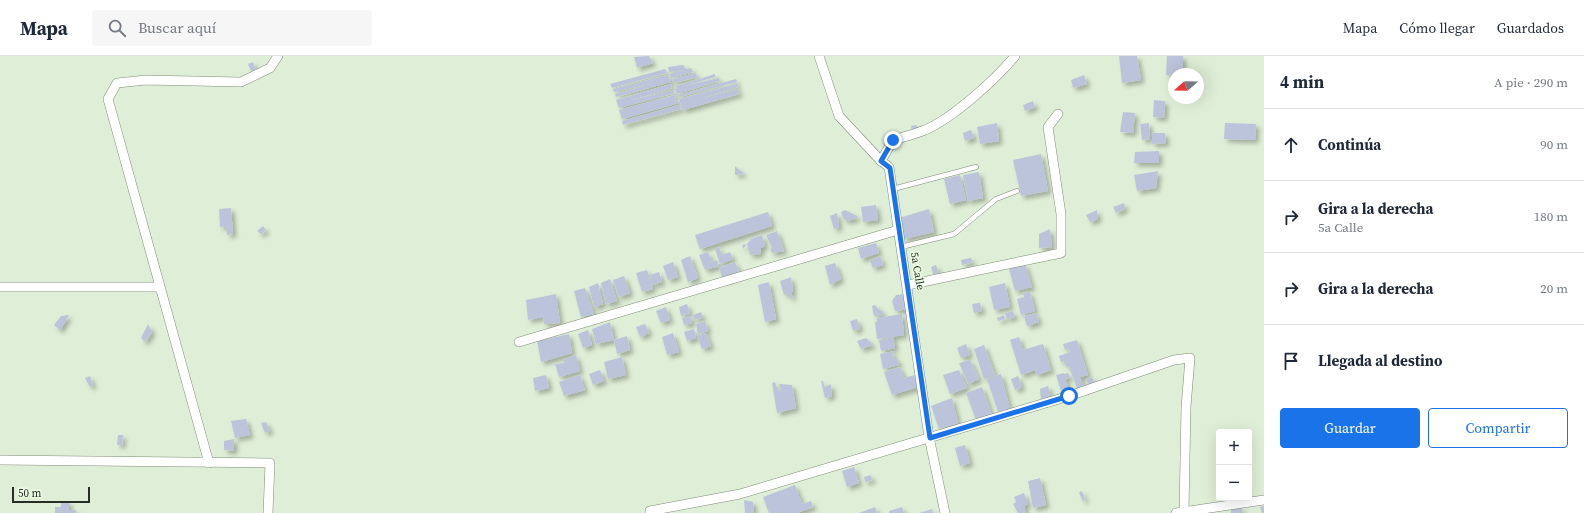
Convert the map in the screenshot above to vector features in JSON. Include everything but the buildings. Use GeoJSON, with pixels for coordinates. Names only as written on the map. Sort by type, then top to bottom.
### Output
{"type":"FeatureCollection","features":[{"type":"Feature","properties":{"kind":"street"},"geometry":{"type":"LineString","coordinates":[[209,463],[159,287],[108,98],[117,83],[146,80],[241,82],[270,68],[278,56]]}},
{"type":"Feature","properties":{"kind":"street","name":"5a Calle"},"geometry":{"type":"LineString","coordinates":[[818,56],[839,116],[881,161],[890,168],[930,438],[945,513]]}},
{"type":"Feature","properties":{"kind":"street"},"geometry":{"type":"LineString","coordinates":[[881,161],[893,140],[926,129],[966,104],[1015,56]]}},
{"type":"Feature","properties":{"kind":"street"},"geometry":{"type":"LineString","coordinates":[[908,285],[1061,253],[1061,214],[1048,127],[1058,114]]}},
{"type":"Feature","properties":{"kind":"street"},"geometry":{"type":"LineString","coordinates":[[519,342],[898,230]]}},
{"type":"Feature","properties":{"kind":"street"},"geometry":{"type":"LineString","coordinates":[[0,287],[159,287]]}},
{"type":"Feature","properties":{"kind":"street"},"geometry":{"type":"LineString","coordinates":[[650,513],[650,511],[740,494],[1062,398],[1174,360],[1190,358],[1180,512],[1264,500]]}},
{"type":"Feature","properties":{"kind":"street"},"geometry":{"type":"LineString","coordinates":[[0,460],[270,463],[268,513]]}},
{"type":"Feature","properties":{"kind":"lane"},"geometry":{"type":"LineString","coordinates":[[893,189],[976,167]]}},
{"type":"Feature","properties":{"kind":"lane"},"geometry":{"type":"LineString","coordinates":[[901,246],[954,234],[996,199],[1017,192]]}},
{"type":"Feature","properties":{"kind":"route"},"geometry":{"type":"LineString","coordinates":[[893,140],[881,161],[890,168],[930,438],[1069,396]]}}]}
